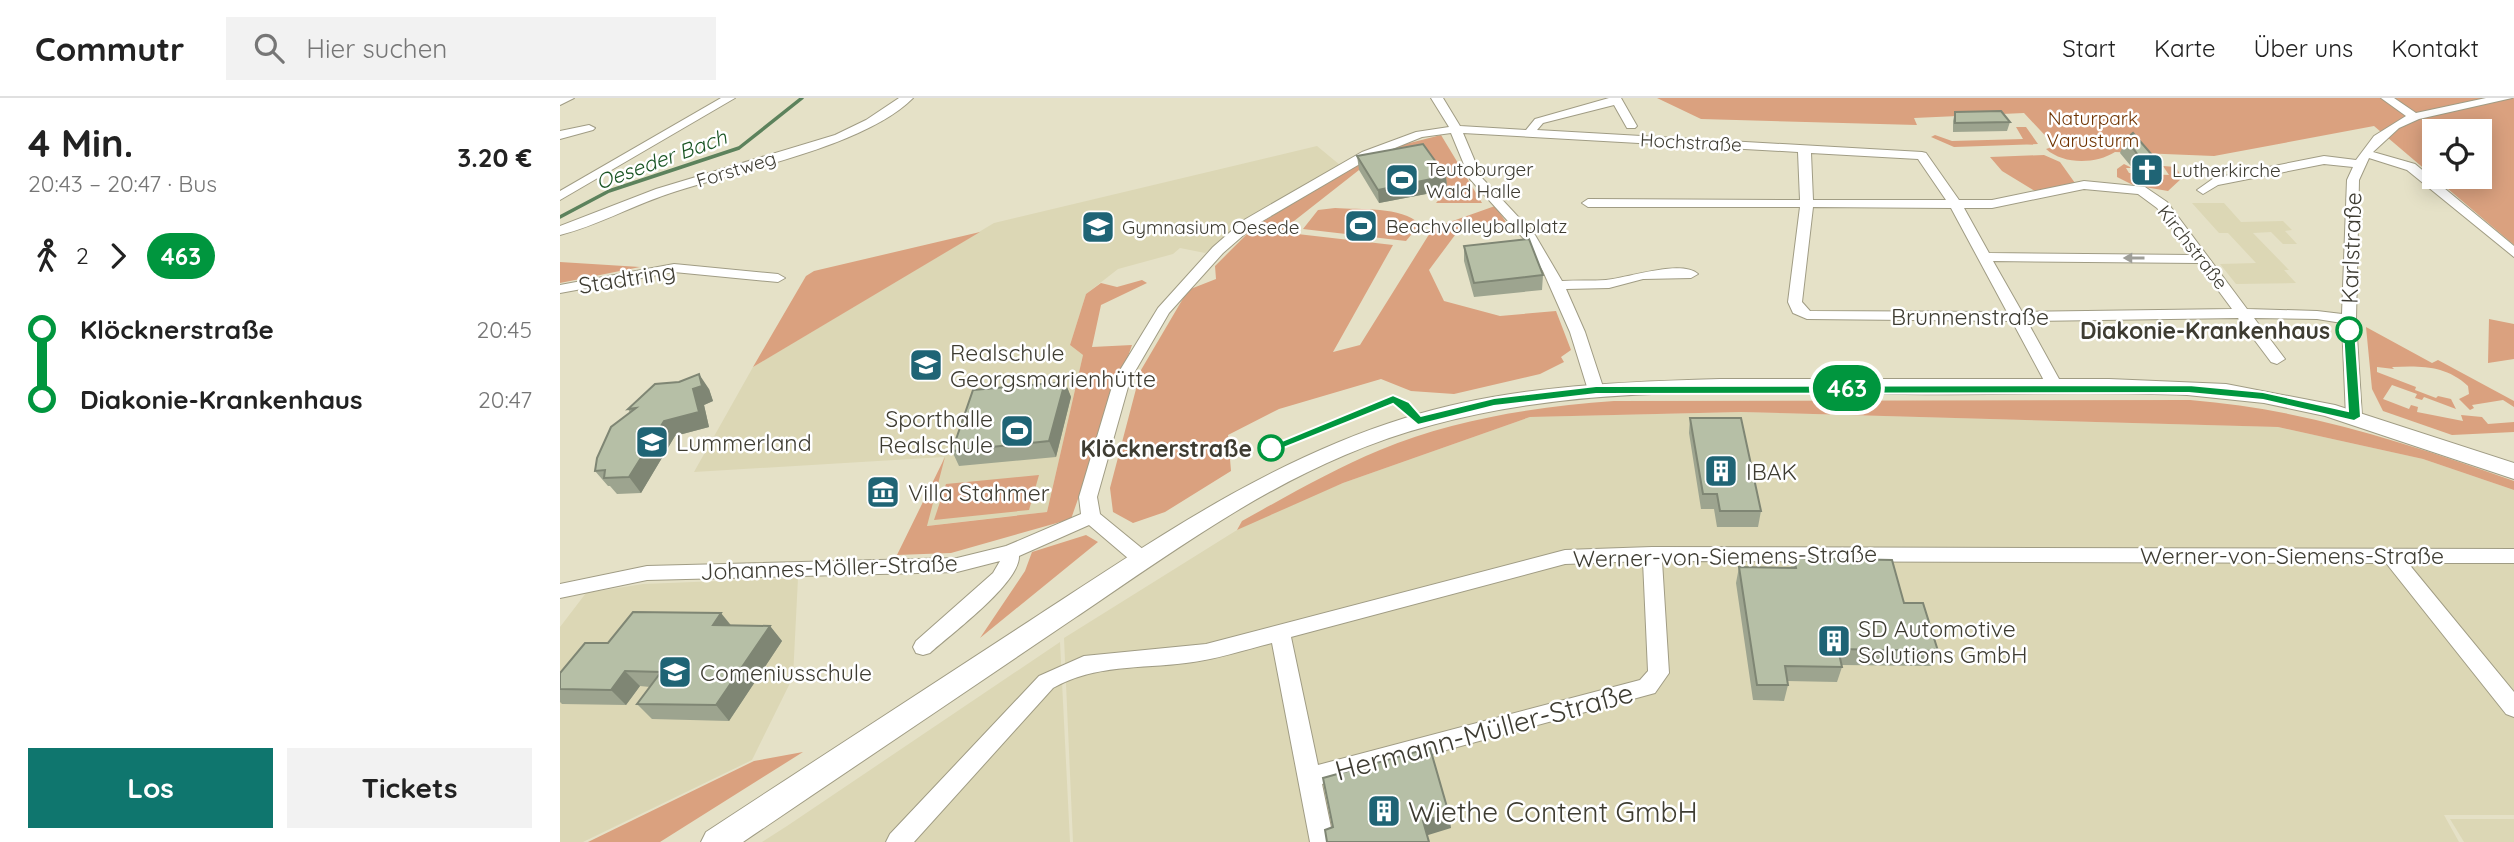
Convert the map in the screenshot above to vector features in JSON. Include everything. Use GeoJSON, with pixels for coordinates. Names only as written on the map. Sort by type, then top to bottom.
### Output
{"type":"FeatureCollection","features":[{"type":"Feature","properties":{"kind":"main road"},"geometry":{"type":"LineString","coordinates":[[717,842],[1143,560],[1270,483],[1339,449],[1454,411],[1532,396],[1596,390],[2189,389],[2239,393],[2301,403],[2354,417],[2514,471]]}},
{"type":"Feature","properties":{"kind":"street"},"geometry":{"type":"LineString","coordinates":[[560,102],[568,98]]}},
{"type":"Feature","properties":{"kind":"street"},"geometry":{"type":"LineString","coordinates":[[560,196],[729,98]]}},
{"type":"Feature","properties":{"kind":"street","name":"Forstweg"},"geometry":{"type":"LineString","coordinates":[[560,231],[660,192],[839,137],[870,122],[907,98]]}},
{"type":"Feature","properties":{"kind":"street"},"geometry":{"type":"LineString","coordinates":[[1437,98],[1452,118],[1465,160],[1478,181],[1528,236],[1546,262],[1590,365],[1596,390]]}},
{"type":"Feature","properties":{"kind":"street"},"geometry":{"type":"LineString","coordinates":[[2387,98],[2413,116]]}},
{"type":"Feature","properties":{"kind":"street"},"geometry":{"type":"LineString","coordinates":[[2362,158],[2378,136],[2396,122],[2435,111],[2506,98]]}},
{"type":"Feature","properties":{"kind":"street"},"geometry":{"type":"LineString","coordinates":[[1530,133],[1539,121],[1616,99],[1631,126]]}},
{"type":"Feature","properties":{"kind":"street"},"geometry":{"type":"LineString","coordinates":[[560,135],[589,128]]}},
{"type":"Feature","properties":{"kind":"street","name":"Hochstraße"},"geometry":{"type":"LineString","coordinates":[[1091,517],[1088,507],[1093,474],[1122,380],[1163,311],[1192,277],[1249,223],[1335,171],[1366,155],[1412,137],[1456,129],[1804,148],[1926,158],[1955,204]]}},
{"type":"Feature","properties":{"kind":"street"},"geometry":{"type":"LineString","coordinates":[[1804,148],[1808,178],[1806,205]]}},
{"type":"Feature","properties":{"kind":"street"},"geometry":{"type":"LineString","coordinates":[[2203,190],[2214,182],[2324,160],[2362,158],[2411,167],[2514,253]]}},
{"type":"Feature","properties":{"kind":"street","name":"Karlstraße"},"geometry":{"type":"LineString","coordinates":[[2354,417],[2348,320],[2353,180],[2362,158]]}},
{"type":"Feature","properties":{"kind":"street","name":"Kirchstraße"},"geometry":{"type":"LineString","coordinates":[[1588,203],[1992,204],[2084,185],[2141,190],[2162,205],[2277,359]]}},
{"type":"Feature","properties":{"kind":"street"},"geometry":{"type":"LineString","coordinates":[[1955,204],[2056,388]]}},
{"type":"Feature","properties":{"kind":"street","name":"Brunnenstraße"},"geometry":{"type":"LineString","coordinates":[[1806,205],[1804,250],[1795,302],[1802,313],[1813,316],[2018,317],[2245,313],[2348,320]]}},
{"type":"Feature","properties":{"kind":"street"},"geometry":{"type":"LineString","coordinates":[[1985,257],[2202,259]]}},
{"type":"Feature","properties":{"kind":"street","name":"Stadtring"},"geometry":{"type":"LineString","coordinates":[[560,289],[660,269],[778,278]]}},
{"type":"Feature","properties":{"kind":"street"},"geometry":{"type":"LineString","coordinates":[[1555,285],[1609,284],[1643,275],[1690,274]]}},
{"type":"Feature","properties":{"kind":"street"},"geometry":{"type":"LineString","coordinates":[[1091,517],[1143,560]]}},
{"type":"Feature","properties":{"kind":"street","name":"Johannes-Möller-Straße"},"geometry":{"type":"LineString","coordinates":[[560,591],[647,573],[957,565],[1010,552],[1091,517]]}},
{"type":"Feature","properties":{"kind":"street"},"geometry":{"type":"LineString","coordinates":[[923,647],[1000,578],[1010,563],[1010,552]]}},
{"type":"Feature","properties":{"kind":"street","name":"Werner-von-Siemens-Straße"},"geometry":{"type":"LineString","coordinates":[[898,842],[1046,682],[1073,667],[1119,658],[1184,656],[1565,558],[1652,554],[2514,555]]}},
{"type":"Feature","properties":{"kind":"street","name":"Hermann-Müller-Straße"},"geometry":{"type":"LineString","coordinates":[[1310,777],[1647,687],[1659,673],[1652,554]]}},
{"type":"Feature","properties":{"kind":"street"},"geometry":{"type":"LineString","coordinates":[[2391,555],[2514,708]]}},
{"type":"Feature","properties":{"kind":"street","name":"Hermann-Müller-Straße"},"geometry":{"type":"LineString","coordinates":[[1280,633],[1321,842]]}},
{"type":"Feature","properties":{"kind":"shaded area"},"geometry":{"type":"Polygon","coordinates":[[[1317,146],[1340,165],[1239,225],[1205,253],[1180,248],[1173,254],[1118,269],[1086,294],[1070,345],[1083,355],[1047,512],[926,526],[944,457],[694,472],[753,367],[994,223],[1317,146]]]}},
{"type":"Feature","properties":{"kind":"shaded area"},"geometry":{"type":"Polygon","coordinates":[[[2192,203],[2224,203],[2241,222],[2283,221],[2292,230],[2285,231],[2297,244],[2283,244],[2271,232],[2253,233],[2289,270],[2284,270],[2296,283],[2236,284],[2220,264],[2256,263],[2228,233],[2219,233],[2192,203]]]}},
{"type":"Feature","properties":{"kind":"shaded area"},"geometry":{"type":"Polygon","coordinates":[[[1741,412],[2278,427],[2423,459],[2514,490],[2514,815],[2444,815],[2459,842],[1073,842],[1064,638],[1237,530],[1275,511],[1343,483],[1530,417],[1741,412]]]}},
{"type":"Feature","properties":{"kind":"shaded area"},"geometry":{"type":"Polygon","coordinates":[[[798,578],[793,677],[752,760],[583,842],[560,842],[560,627],[586,593],[643,584],[798,578]]]}},
{"type":"Feature","properties":{"kind":"shaded area"},"geometry":{"type":"Polygon","coordinates":[[[1060,642],[1070,842],[762,842],[787,826],[1060,642]]]}},
{"type":"Feature","properties":{"kind":"shaded area"},"geometry":{"type":"Polygon","coordinates":[[[2450,819],[2514,819],[2514,842],[2464,842],[2450,819]]]}},
{"type":"Feature","properties":{"kind":"green space","name":"Naturpark Varusturm"},"geometry":{"type":"Polygon","coordinates":[[[1657,98],[2514,98],[2514,245],[2448,189],[2492,189],[2492,119],[2422,119],[2422,167],[2374,126],[2214,156],[2115,152],[2099,159],[2080,161],[2062,158],[2046,149],[2055,146],[2024,113],[1914,118],[1917,125],[1701,119],[1657,98]]]}},
{"type":"Feature","properties":{"kind":"green space"},"geometry":{"type":"Polygon","coordinates":[[[2016,127],[2026,127],[2038,144],[1954,147],[1931,137],[1935,135],[1952,141],[2023,139],[2016,127]]]}},
{"type":"Feature","properties":{"kind":"green space"},"geometry":{"type":"Polygon","coordinates":[[[1441,135],[1482,203],[1436,203],[1447,190],[1424,158],[1359,170],[1280,232],[1393,245],[1333,352],[1360,345],[1433,228],[1495,206],[1506,222],[1458,231],[1429,270],[1444,301],[1500,316],[1556,311],[1571,350],[1561,357],[1564,362],[1540,374],[1454,394],[1411,391],[1381,379],[1279,409],[1228,435],[1231,471],[1165,512],[1133,523],[1113,512],[1110,488],[1141,370],[1188,290],[1216,279],[1215,266],[1254,227],[1361,162],[1398,146],[1441,135]]]}},
{"type":"Feature","properties":{"kind":"green space"},"geometry":{"type":"Polygon","coordinates":[[[2044,155],[2060,162],[2075,183],[2035,191],[2002,171],[1990,157],[2044,155]]]}},
{"type":"Feature","properties":{"kind":"green space"},"geometry":{"type":"Polygon","coordinates":[[[2124,164],[2132,168],[2126,168],[2129,173],[2169,175],[2163,166],[2176,167],[2182,178],[2168,191],[2133,185],[2117,177],[2117,169],[2124,164]]]}},
{"type":"Feature","properties":{"kind":"green space","name":"Beachvolleyballplatz"},"geometry":{"type":"Polygon","coordinates":[[[1335,208],[1402,214],[1420,224],[1406,241],[1303,229],[1318,210],[1335,208]]]}},
{"type":"Feature","properties":{"kind":"green space"},"geometry":{"type":"Polygon","coordinates":[[[980,232],[753,367],[806,276],[814,271],[980,232]]]}},
{"type":"Feature","properties":{"kind":"green space"},"geometry":{"type":"Polygon","coordinates":[[[560,262],[640,267],[560,283],[560,262]]]}},
{"type":"Feature","properties":{"kind":"green space"},"geometry":{"type":"Polygon","coordinates":[[[1142,280],[1147,283],[1101,305],[1092,347],[1132,345],[1071,519],[951,553],[897,555],[945,457],[927,526],[1047,512],[1083,355],[1070,345],[1086,294],[1101,283],[1117,287],[1142,280]]]}},
{"type":"Feature","properties":{"kind":"green space"},"geometry":{"type":"Polygon","coordinates":[[[2489,319],[2514,324],[2514,359],[2488,363],[2489,319]]]}},
{"type":"Feature","properties":{"kind":"green space"},"geometry":{"type":"Polygon","coordinates":[[[2366,327],[2432,363],[2438,360],[2514,401],[2514,407],[2503,400],[2472,405],[2474,408],[2470,410],[2459,399],[2469,394],[2468,386],[2441,370],[2423,367],[2377,367],[2377,372],[2436,398],[2438,396],[2451,399],[2456,409],[2424,397],[2422,400],[2415,398],[2417,394],[2392,385],[2383,399],[2409,409],[2411,405],[2418,407],[2417,412],[2463,421],[2461,415],[2482,417],[2488,424],[2514,422],[2514,432],[2452,435],[2383,411],[2372,389],[2366,327]]]}},
{"type":"Feature","properties":{"kind":"green space"},"geometry":{"type":"Polygon","coordinates":[[[2190,400],[2274,411],[2395,441],[2514,481],[2514,490],[2423,459],[2278,427],[1741,412],[1530,417],[1343,483],[1237,530],[1242,521],[1327,475],[1408,439],[1465,422],[1554,407],[1614,401],[2190,400]]]}},
{"type":"Feature","properties":{"kind":"green space"},"geometry":{"type":"Polygon","coordinates":[[[1039,475],[1029,510],[934,520],[946,484],[1039,475]]]}},
{"type":"Feature","properties":{"kind":"green space"},"geometry":{"type":"Polygon","coordinates":[[[1086,535],[1098,542],[980,638],[1025,571],[1032,552],[1086,535]]]}},
{"type":"Feature","properties":{"kind":"green space"},"geometry":{"type":"Polygon","coordinates":[[[803,752],[660,842],[588,842],[754,761],[803,752]]]}},
{"type":"Feature","properties":{"kind":"building"},"geometry":{"type":"Polygon","coordinates":[[[2001,111],[2010,122],[1955,123],[1955,112],[2001,111]]]}},
{"type":"Feature","properties":{"kind":"building"},"geometry":{"type":"Polygon","coordinates":[[[2133,133],[2159,163],[2144,163],[2126,139],[2133,133]]]}},
{"type":"Feature","properties":{"kind":"building"},"geometry":{"type":"Polygon","coordinates":[[[1423,144],[1446,176],[1378,190],[1357,156],[1423,144]]]}},
{"type":"Feature","properties":{"kind":"building"},"geometry":{"type":"Polygon","coordinates":[[[1529,239],[1543,275],[1474,283],[1464,246],[1529,239]]]}},
{"type":"Feature","properties":{"kind":"building"},"geometry":{"type":"Polygon","coordinates":[[[699,374],[702,386],[693,389],[699,412],[664,421],[629,477],[604,478],[605,470],[595,471],[597,458],[611,427],[636,408],[628,409],[655,384],[679,382],[699,374]]]}},
{"type":"Feature","properties":{"kind":"building","name":"Sporthalle Realschule"},"geometry":{"type":"Polygon","coordinates":[[[1065,382],[1049,441],[952,451],[973,390],[1065,382]]]}},
{"type":"Feature","properties":{"kind":"building","name":"IBAK"},"geometry":{"type":"Polygon","coordinates":[[[1690,418],[1741,418],[1761,511],[1720,511],[1717,494],[1703,494],[1690,418]]]}},
{"type":"Feature","properties":{"kind":"building","name":"SD Automotive Solutions GmbH"},"geometry":{"type":"Polygon","coordinates":[[[1794,558],[1892,560],[1904,603],[1923,603],[1938,651],[1838,649],[1842,667],[1785,666],[1788,685],[1757,685],[1739,567],[1796,568],[1794,558]]]}},
{"type":"Feature","properties":{"kind":"building","name":"Comeniusschule"},"geometry":{"type":"Polygon","coordinates":[[[633,612],[721,613],[713,625],[770,626],[716,705],[637,704],[661,672],[625,671],[611,690],[560,689],[560,673],[585,643],[608,643],[633,612]]]}},
{"type":"Feature","properties":{"kind":"building","name":"Wiethe Content GmbH"},"geometry":{"type":"Polygon","coordinates":[[[1430,748],[1449,814],[1423,821],[1429,842],[1327,842],[1325,830],[1333,827],[1323,778],[1430,748]]]}},
{"type":"Feature","properties":{"kind":"waterway","name":"Oeseder Bach"},"geometry":{"type":"LineString","coordinates":[[560,217],[609,191],[739,148],[802,98]]}},
{"type":"Feature","properties":{"kind":"bus line","name":"463"},"geometry":{"type":"LineString","coordinates":[[1271,448],[1393,399],[1405,405],[1418,421],[1494,402],[1596,390],[2189,389],[2263,396],[2354,417],[2349,330]]}},
{"type":"Feature","properties":{"kind":"place","name":"Lutherkirche"},"geometry":{"type":"Point","coordinates":[2147,170]}},
{"type":"Feature","properties":{"kind":"place","name":"Teutoburger Wald Halle"},"geometry":{"type":"Point","coordinates":[1402,180]}},
{"type":"Feature","properties":{"kind":"place","name":"Beachvolleyballplatz"},"geometry":{"type":"Point","coordinates":[1361,226]}},
{"type":"Feature","properties":{"kind":"place","name":"Gymnasium Oesede"},"geometry":{"type":"Point","coordinates":[1098,227]}},
{"type":"Feature","properties":{"kind":"place","name":"Diakonie-Krankenhaus"},"geometry":{"type":"Point","coordinates":[2349,330]}},
{"type":"Feature","properties":{"kind":"place","name":"Realschule Georgsmarienhütte"},"geometry":{"type":"Point","coordinates":[926,365]}},
{"type":"Feature","properties":{"kind":"place","name":"Sporthalle Realschule"},"geometry":{"type":"Point","coordinates":[1017,431]}},
{"type":"Feature","properties":{"kind":"place","name":"Lummerland"},"geometry":{"type":"Point","coordinates":[652,442]}},
{"type":"Feature","properties":{"kind":"place","name":"Klöcknerstraße"},"geometry":{"type":"Point","coordinates":[1271,448]}},
{"type":"Feature","properties":{"kind":"place","name":"IBAK"},"geometry":{"type":"Point","coordinates":[1721,471]}},
{"type":"Feature","properties":{"kind":"place","name":"Villa Stahmer"},"geometry":{"type":"Point","coordinates":[883,492]}},
{"type":"Feature","properties":{"kind":"place","name":"SD Automotive Solutions GmbH"},"geometry":{"type":"Point","coordinates":[1834,641]}},
{"type":"Feature","properties":{"kind":"place","name":"Comeniusschule"},"geometry":{"type":"Point","coordinates":[675,672]}},
{"type":"Feature","properties":{"kind":"place","name":"Wiethe Content GmbH"},"geometry":{"type":"Point","coordinates":[1384,811]}}]}
